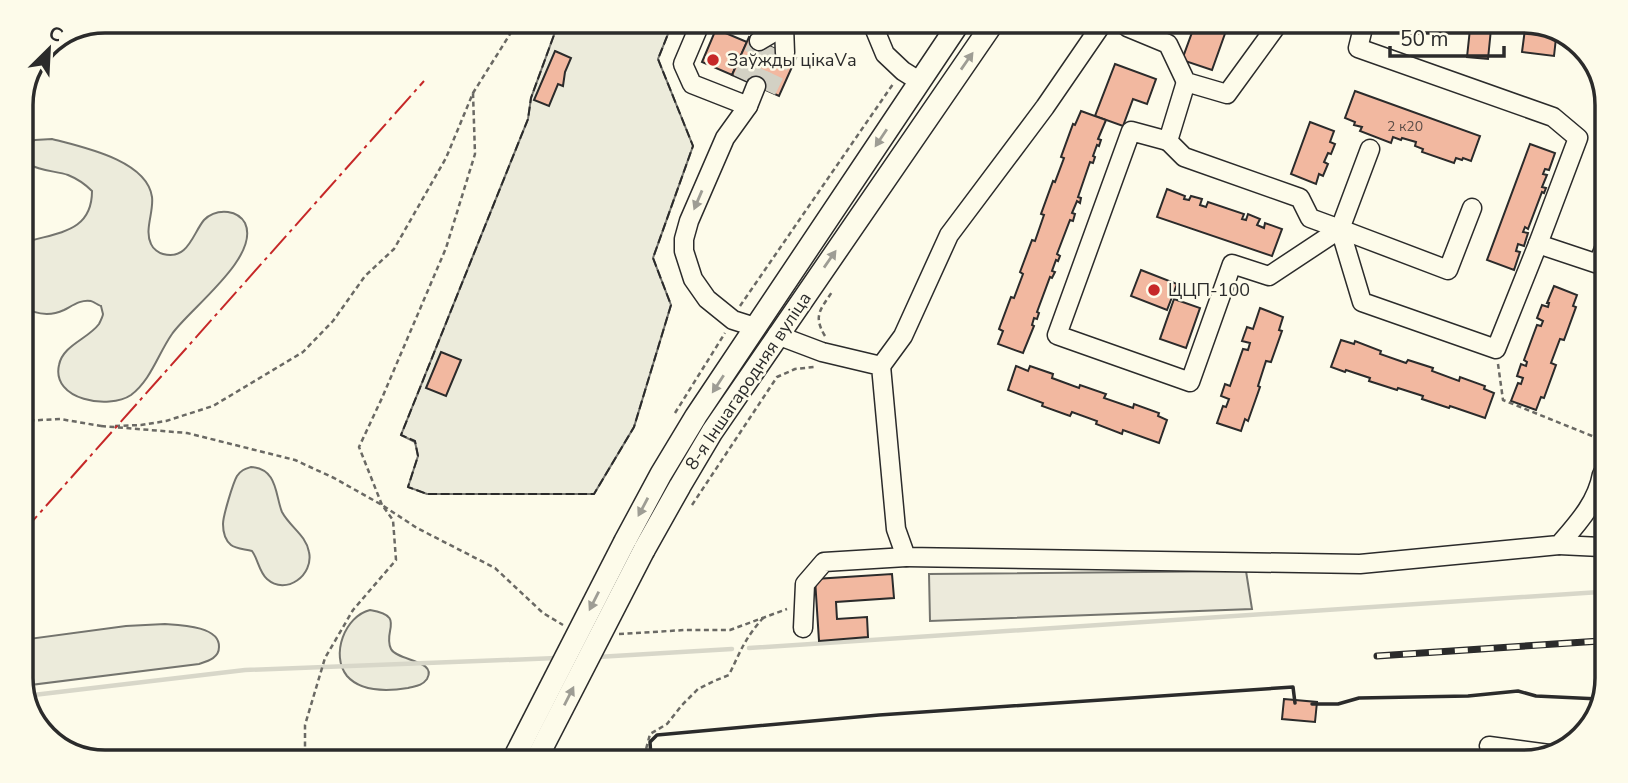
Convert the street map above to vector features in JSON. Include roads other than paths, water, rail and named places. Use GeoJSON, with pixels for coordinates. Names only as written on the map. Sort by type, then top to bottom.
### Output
{"type":"FeatureCollection","features":[{"type":"Feature","properties":{"kind":"main road","name":"8-я Іншагародняя вуліца"},"geometry":{"type":"LineString","coordinates":[[541,750],[635,545],[668,463],[755,327],[952,33]]}},
{"type":"Feature","properties":{"kind":"main road","name":"8-я Іншагародняя вуліца"},"geometry":{"type":"LineString","coordinates":[[518,750],[635,545],[680,485],[777,335],[986,33]]}},
{"type":"Feature","properties":{"kind":"main road"},"geometry":{"type":"LineString","coordinates":[[919,81],[942,96]]}},
{"type":"Feature","properties":{"kind":"main road"},"geometry":{"type":"LineString","coordinates":[[755,327],[777,335]]}},
{"type":"Feature","properties":{"kind":"lane"},"geometry":{"type":"LineString","coordinates":[[696,33],[683,64],[692,84],[748,106]]}},
{"type":"Feature","properties":{"kind":"lane"},"geometry":{"type":"LineString","coordinates":[[876,33],[885,54],[903,71],[919,81]]}},
{"type":"Feature","properties":{"kind":"lane"},"geometry":{"type":"LineString","coordinates":[[906,556],[896,530],[881,366],[903,336],[949,235],[1045,107],[1096,33]]}},
{"type":"Feature","properties":{"kind":"lane"},"geometry":{"type":"LineString","coordinates":[[1141,33],[1168,44],[1186,82],[1168,141]]}},
{"type":"Feature","properties":{"kind":"lane"},"geometry":{"type":"LineString","coordinates":[[1186,82],[1227,94],[1271,33]]}},
{"type":"Feature","properties":{"kind":"lane"},"geometry":{"type":"LineString","coordinates":[[1340,229],[1362,302],[1496,349],[1578,138],[1553,117],[1358,48],[1362,33]]}},
{"type":"Feature","properties":{"kind":"lane"},"geometry":{"type":"LineString","coordinates":[[748,106],[755,85],[748,106],[725,138],[689,221],[684,251],[693,279],[707,299],[733,320],[755,327]]}},
{"type":"Feature","properties":{"kind":"lane"},"geometry":{"type":"LineString","coordinates":[[1370,149],[1340,229],[1269,276],[1232,264],[1190,382],[1057,335],[1131,131],[1168,141],[1184,157],[1300,198],[1310,218],[1340,229],[1448,271],[1472,208]]}},
{"type":"Feature","properties":{"kind":"lane"},"geometry":{"type":"LineString","coordinates":[[1538,244],[1595,263]]}},
{"type":"Feature","properties":{"kind":"lane"},"geometry":{"type":"LineString","coordinates":[[777,335],[822,352],[881,366]]}},
{"type":"Feature","properties":{"kind":"lane"},"geometry":{"type":"LineString","coordinates":[[1559,545],[1586,514],[1595,493]]}},
{"type":"Feature","properties":{"kind":"lane"},"geometry":{"type":"LineString","coordinates":[[803,628],[805,584],[824,562],[906,556],[1360,564],[1559,545],[1595,547]]}},
{"type":"Feature","properties":{"kind":"lane"},"geometry":{"type":"LineString","coordinates":[[1489,746],[1519,750]]}},
{"type":"Feature","properties":{"kind":"waterway"},"geometry":{"type":"LineString","coordinates":[[749,648],[1595,592]]}},
{"type":"Feature","properties":{"kind":"waterway"},"geometry":{"type":"LineString","coordinates":[[597,657],[732,649]]}},
{"type":"Feature","properties":{"kind":"waterway"},"geometry":{"type":"LineString","coordinates":[[36,695],[245,670],[557,658]]}},
{"type":"Feature","properties":{"kind":"tunnel"},"geometry":{"type":"LineString","coordinates":[[742,79],[759,41]]}},
{"type":"Feature","properties":{"kind":"tunnel"},"geometry":{"type":"LineString","coordinates":[[756,86],[774,48]]}},
{"type":"Feature","properties":{"kind":"tunnel"},"geometry":{"type":"LineString","coordinates":[[767,91],[785,53]]}},
{"type":"Feature","properties":{"kind":"railway"},"geometry":{"type":"LineString","coordinates":[[1377,656],[1595,641]]}},
{"type":"Feature","properties":{"kind":"place","name":"Заўжды цікаVа"},"geometry":{"type":"Point","coordinates":[713,60]}},
{"type":"Feature","properties":{"kind":"place","name":"ЦЦП-100"},"geometry":{"type":"Point","coordinates":[1154,290]}}]}
